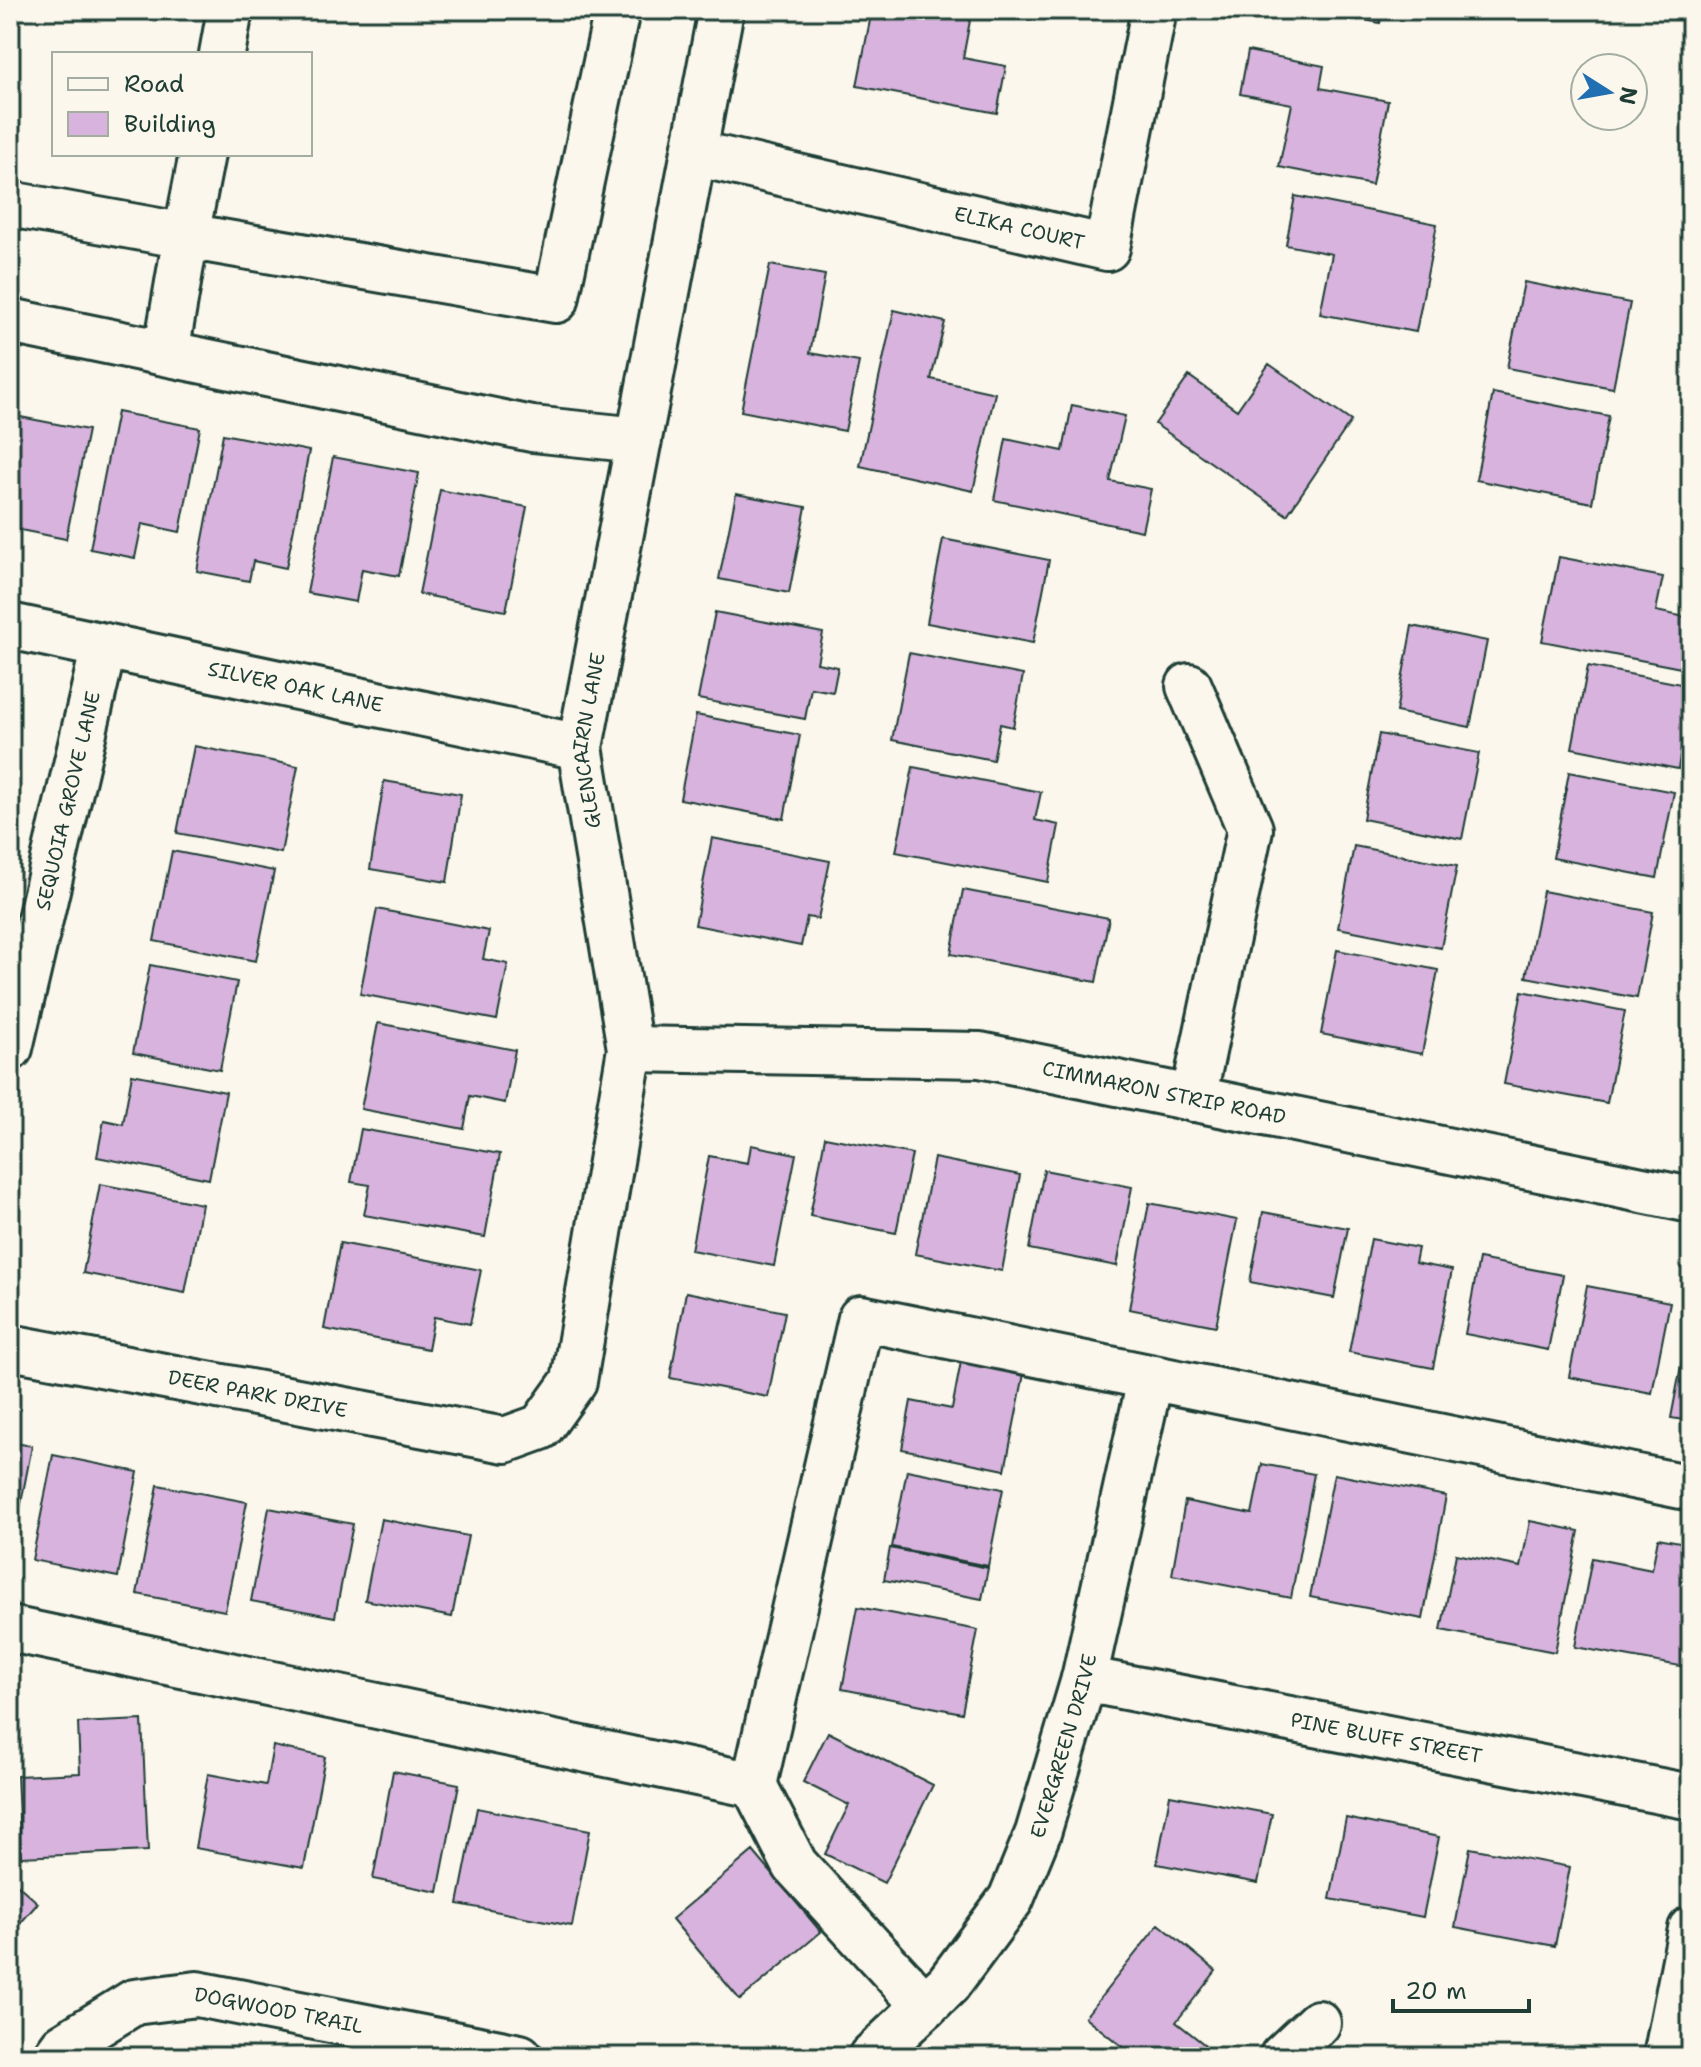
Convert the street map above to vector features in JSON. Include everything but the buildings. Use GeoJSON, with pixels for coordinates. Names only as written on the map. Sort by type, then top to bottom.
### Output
{"type":"FeatureCollection","features":[{"type":"Feature","properties":{"kind":"street"},"geometry":{"type":"LineString","coordinates":[[222,52],[230,10]]}},
{"type":"Feature","properties":{"kind":"street"},"geometry":{"type":"LineString","coordinates":[[10,204],[556,300],[617,10]]}},
{"type":"Feature","properties":{"kind":"street","name":"GLENCAIRN LANE"},"geometry":{"type":"LineString","coordinates":[[505,1440],[541,1427],[574,1381],[630,1049],[580,747],[721,10]]}},
{"type":"Feature","properties":{"kind":"street","name":"ELIKA COURT"},"geometry":{"type":"LineString","coordinates":[[694,153],[1107,248],[1154,10]]}},
{"type":"Feature","properties":{"kind":"street"},"geometry":{"type":"LineString","coordinates":[[166,353],[202,156]]}},
{"type":"Feature","properties":{"kind":"street"},"geometry":{"type":"LineString","coordinates":[[10,321],[532,429],[639,440]]}},
{"type":"Feature","properties":{"kind":"street","name":"SILVER OAK LANE"},"geometry":{"type":"LineString","coordinates":[[10,626],[580,747]]}},
{"type":"Feature","properties":{"kind":"street","name":"SEQUOIA GROVE LANE"},"geometry":{"type":"LineString","coordinates":[[10,1048],[104,646]]}},
{"type":"Feature","properties":{"kind":"street"},"geometry":{"type":"LineString","coordinates":[[1189,686],[1250,829],[1193,1099]]}},
{"type":"Feature","properties":{"kind":"street","name":"CIMMARON STRIP ROAD"},"geometry":{"type":"LineString","coordinates":[[630,1049],[980,1055],[1691,1200]]}},
{"type":"Feature","properties":{"kind":"street"},"geometry":{"type":"LineString","coordinates":[[925,2006],[795,1865],[754,1785],[861,1318],[1150,1380],[1691,1488]]}},
{"type":"Feature","properties":{"kind":"street","name":"DEER PARK DRIVE"},"geometry":{"type":"LineString","coordinates":[[10,1347],[505,1440]]}},
{"type":"Feature","properties":{"kind":"street","name":"EVERGREEN DRIVE"},"geometry":{"type":"LineString","coordinates":[[871,2057],[948,1984],[1011,1899],[1038,1833],[1084,1679],[1150,1380]]}},
{"type":"Feature","properties":{"kind":"street"},"geometry":{"type":"LineString","coordinates":[[10,1629],[754,1785]]}},
{"type":"Feature","properties":{"kind":"street","name":"PINE BLUFF STREET"},"geometry":{"type":"LineString","coordinates":[[1084,1679],[1691,1797]]}},
{"type":"Feature","properties":{"kind":"street"},"geometry":{"type":"LineString","coordinates":[[1666,2057],[1691,1929]]}},
{"type":"Feature","properties":{"kind":"street","name":"DOGWOOD TRAIL"},"geometry":{"type":"LineString","coordinates":[[55,2057],[63,2046],[134,2002],[197,1994],[520,2057]]}},
{"type":"Feature","properties":{"kind":"street"},"geometry":{"type":"LineString","coordinates":[[1282,2057],[1318,2023]]}}]}
